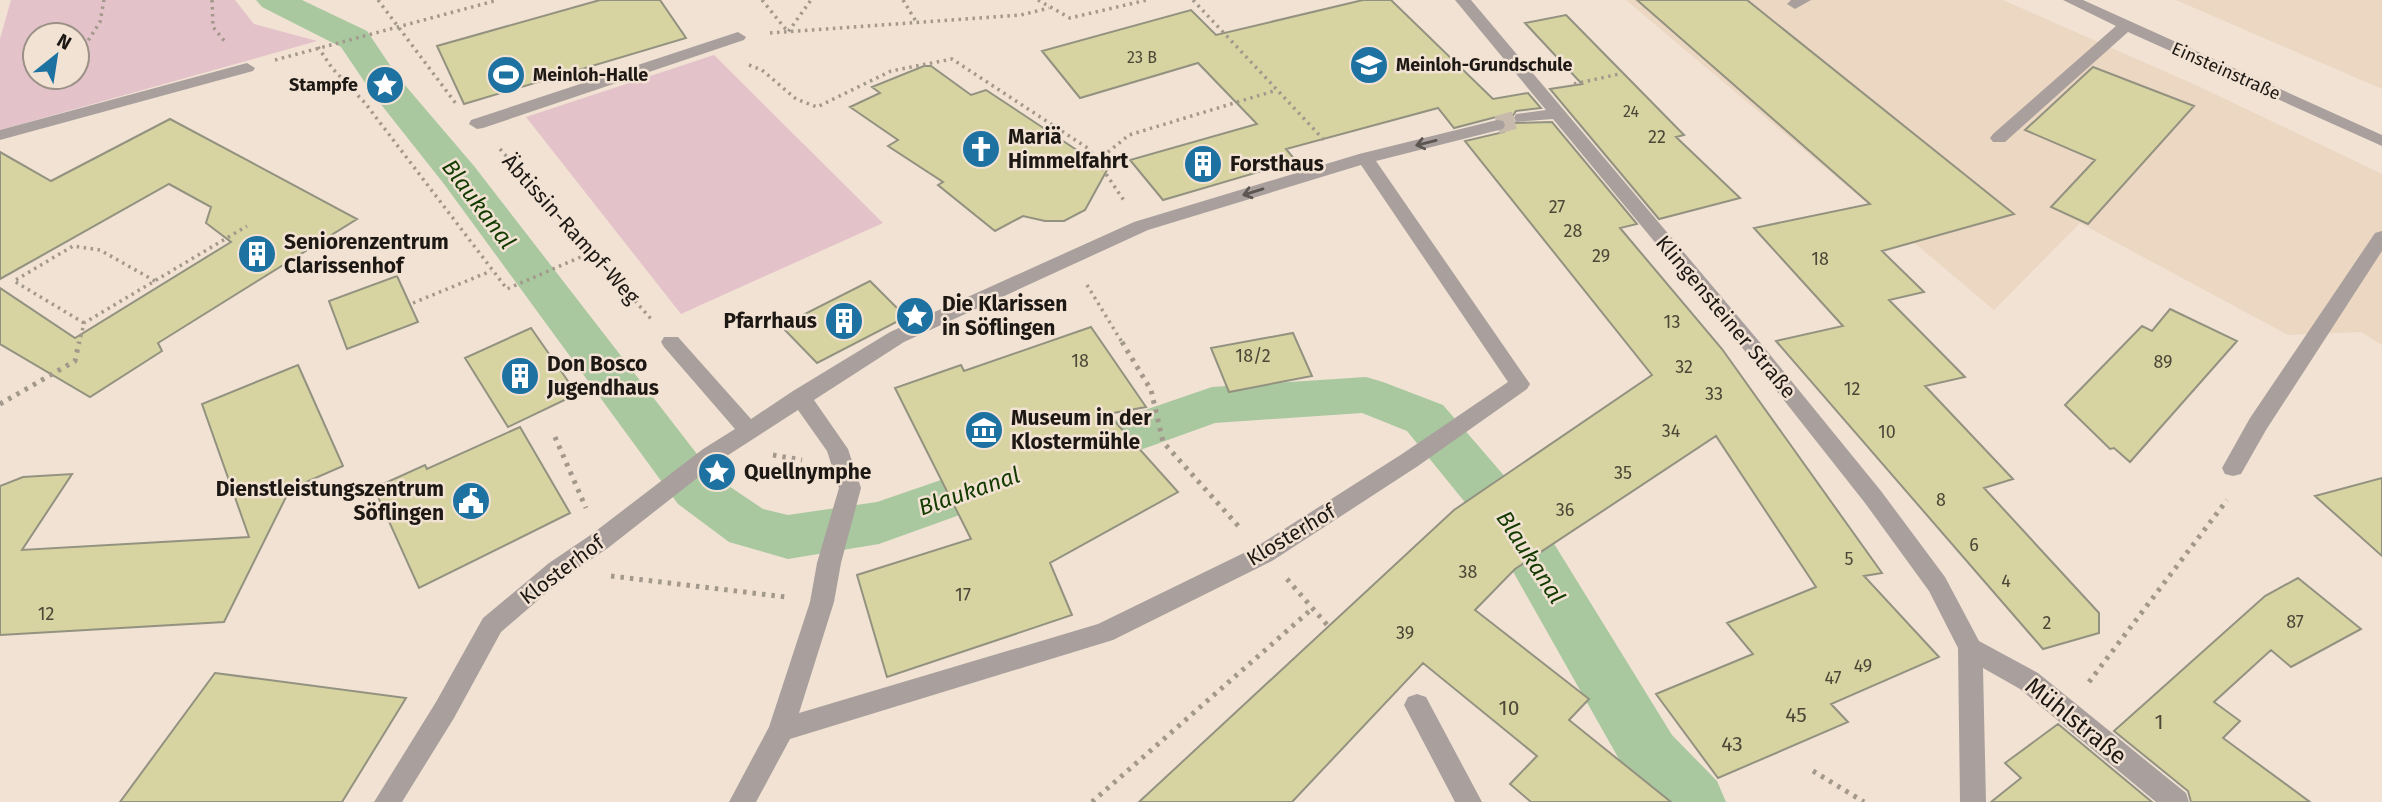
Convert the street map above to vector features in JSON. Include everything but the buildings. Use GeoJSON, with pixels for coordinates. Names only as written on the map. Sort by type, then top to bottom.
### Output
{"type":"FeatureCollection","features":[{"type":"Feature","properties":{"kind":"street","name":"Klingensteiner Straße"},"geometry":{"type":"LineString","coordinates":[[1463,0],[1873,497],[1937,584],[1970,648]]}},
{"type":"Feature","properties":{"kind":"street","name":"Einsteinstraße"},"geometry":{"type":"LineString","coordinates":[[2071,0],[2382,141]]}},
{"type":"Feature","properties":{"kind":"street"},"geometry":{"type":"LineString","coordinates":[[1999,138],[2127,25]]}},
{"type":"Feature","properties":{"kind":"street"},"geometry":{"type":"LineString","coordinates":[[477,124],[738,37]]}},
{"type":"Feature","properties":{"kind":"street"},"geometry":{"type":"LineString","coordinates":[[0,135],[247,68]]}},
{"type":"Feature","properties":{"kind":"street"},"geometry":{"type":"LineString","coordinates":[[1522,118],[1557,113]]}},
{"type":"Feature","properties":{"kind":"street","name":"Klosterhof"},"geometry":{"type":"LineString","coordinates":[[387,802],[492,625],[557,570],[600,541],[720,449],[800,396],[897,337],[1141,226],[1356,161],[1497,125]]}},
{"type":"Feature","properties":{"kind":"street","name":"Klosterhof"},"geometry":{"type":"LineString","coordinates":[[781,730],[1104,634],[1264,554],[1410,460],[1520,384],[1356,161]]}},
{"type":"Feature","properties":{"kind":"street"},"geometry":{"type":"LineString","coordinates":[[2233,468],[2258,424],[2382,237]]}},
{"type":"Feature","properties":{"kind":"street"},"geometry":{"type":"LineString","coordinates":[[671,342],[748,430]]}},
{"type":"Feature","properties":{"kind":"street"},"geometry":{"type":"LineString","coordinates":[[742,802],[781,730],[822,602],[847,478],[837,449],[800,396]]}},
{"type":"Feature","properties":{"kind":"street"},"geometry":{"type":"LineString","coordinates":[[1970,648],[1973,802]]}},
{"type":"Feature","properties":{"kind":"street","name":"Mühlstraße"},"geometry":{"type":"LineString","coordinates":[[1970,648],[2029,681],[2176,802]]}},
{"type":"Feature","properties":{"kind":"street"},"geometry":{"type":"LineString","coordinates":[[1417,705],[1469,802]]}},
{"type":"Feature","properties":{"kind":"path"},"geometry":{"type":"LineString","coordinates":[[91,36],[100,22],[104,0]]}},
{"type":"Feature","properties":{"kind":"path"},"geometry":{"type":"LineString","coordinates":[[212,0],[213,27],[247,68],[498,0]]}},
{"type":"Feature","properties":{"kind":"path","name":"Äbtissin-Rampf-Weg"},"geometry":{"type":"LineString","coordinates":[[378,0],[447,95],[477,124],[671,342]]}},
{"type":"Feature","properties":{"kind":"path"},"geometry":{"type":"LineString","coordinates":[[762,0],[788,32]]}},
{"type":"Feature","properties":{"kind":"path"},"geometry":{"type":"LineString","coordinates":[[788,32],[811,0]]}},
{"type":"Feature","properties":{"kind":"path"},"geometry":{"type":"LineString","coordinates":[[904,0],[917,23]]}},
{"type":"Feature","properties":{"kind":"path"},"geometry":{"type":"LineString","coordinates":[[1038,0],[1070,18],[1147,0]]}},
{"type":"Feature","properties":{"kind":"path"},"geometry":{"type":"LineString","coordinates":[[1193,0],[1277,90],[1356,161]]}},
{"type":"Feature","properties":{"kind":"path"},"geometry":{"type":"LineString","coordinates":[[738,37],[1021,15],[1049,8]]}},
{"type":"Feature","properties":{"kind":"path"},"geometry":{"type":"LineString","coordinates":[[320,47],[332,68],[365,103],[491,271],[508,289],[592,252]]}},
{"type":"Feature","properties":{"kind":"path"},"geometry":{"type":"LineString","coordinates":[[706,48],[762,70],[796,99],[817,107],[891,71],[952,59],[1089,149],[1141,226]]}},
{"type":"Feature","properties":{"kind":"path"},"geometry":{"type":"LineString","coordinates":[[1539,92],[1619,74]]}},
{"type":"Feature","properties":{"kind":"path"},"geometry":{"type":"LineString","coordinates":[[1097,160],[1129,135],[1277,90]]}},
{"type":"Feature","properties":{"kind":"path"},"geometry":{"type":"LineString","coordinates":[[0,404],[75,361],[84,323],[247,226]]}},
{"type":"Feature","properties":{"kind":"path"},"geometry":{"type":"LineString","coordinates":[[84,323],[14,281],[73,246],[100,250],[155,281]]}},
{"type":"Feature","properties":{"kind":"path"},"geometry":{"type":"LineString","coordinates":[[1070,258],[1150,390],[1163,442],[1329,627]]}},
{"type":"Feature","properties":{"kind":"path"},"geometry":{"type":"LineString","coordinates":[[413,303],[491,271]]}},
{"type":"Feature","properties":{"kind":"path"},"geometry":{"type":"LineString","coordinates":[[555,437],[600,541]]}},
{"type":"Feature","properties":{"kind":"path"},"geometry":{"type":"LineString","coordinates":[[720,449],[771,455],[847,478]]}},
{"type":"Feature","properties":{"kind":"path"},"geometry":{"type":"LineString","coordinates":[[2065,710],[2098,672],[2226,504],[2233,468]]}},
{"type":"Feature","properties":{"kind":"path"},"geometry":{"type":"LineString","coordinates":[[557,570],[822,602]]}},
{"type":"Feature","properties":{"kind":"path"},"geometry":{"type":"LineString","coordinates":[[1092,802],[1313,608]]}},
{"type":"Feature","properties":{"kind":"path"},"geometry":{"type":"LineString","coordinates":[[1813,771],[1864,802]]}},
{"type":"Feature","properties":{"kind":"shaded area"},"geometry":{"type":"Polygon","coordinates":[[[11,0],[235,0],[254,24],[317,41],[0,130],[0,39],[11,0]]]}},
{"type":"Feature","properties":{"kind":"shaded area"},"geometry":{"type":"Polygon","coordinates":[[[1626,0],[2003,0],[2200,87],[2382,174],[2382,345],[2361,332],[2288,335],[2080,223],[1994,310],[1626,0]]]}},
{"type":"Feature","properties":{"kind":"shaded area"},"geometry":{"type":"Polygon","coordinates":[[[2176,0],[2382,0],[2382,89],[2176,0]]]}},
{"type":"Feature","properties":{"kind":"shaded area"},"geometry":{"type":"Polygon","coordinates":[[[714,55],[883,223],[681,314],[526,117],[714,55]]]}},
{"type":"Feature","properties":{"kind":"waterway","name":"Blaukanal"},"geometry":{"type":"LineString","coordinates":[[274,0],[354,39],[385,85],[459,175],[696,490],[748,527],[788,537],[879,523],[1212,405],[1366,395],[1425,418],[1513,523],[1650,755],[1695,802]]}},
{"type":"Feature","properties":{"kind":"tunnel"},"geometry":{"type":"LineString","coordinates":[[1497,125],[1522,118]]}},
{"type":"Feature","properties":{"kind":"place","name":"Meinloh-Grundschule"},"geometry":{"type":"Point","coordinates":[1369,65]}},
{"type":"Feature","properties":{"kind":"place","name":"Meinloh-Halle"},"geometry":{"type":"Point","coordinates":[506,75]}},
{"type":"Feature","properties":{"kind":"place","name":"Stampfe"},"geometry":{"type":"Point","coordinates":[385,85]}},
{"type":"Feature","properties":{"kind":"place","name":"Mariä Himmelfahrt"},"geometry":{"type":"Point","coordinates":[981,149]}},
{"type":"Feature","properties":{"kind":"place","name":"Forsthaus"},"geometry":{"type":"Point","coordinates":[1203,164]}},
{"type":"Feature","properties":{"kind":"place","name":"Seniorenzentrum Clarissenhof"},"geometry":{"type":"Point","coordinates":[257,254]}},
{"type":"Feature","properties":{"kind":"place","name":"Die Klarissen in Söflingen"},"geometry":{"type":"Point","coordinates":[915,316]}},
{"type":"Feature","properties":{"kind":"place","name":"Pfarrhaus"},"geometry":{"type":"Point","coordinates":[844,321]}},
{"type":"Feature","properties":{"kind":"place","name":"Don Bosco Jugendhaus"},"geometry":{"type":"Point","coordinates":[520,376]}},
{"type":"Feature","properties":{"kind":"place","name":"Museum in der Klostermühle"},"geometry":{"type":"Point","coordinates":[984,430]}},
{"type":"Feature","properties":{"kind":"place","name":"Quellnymphe"},"geometry":{"type":"Point","coordinates":[717,472]}},
{"type":"Feature","properties":{"kind":"place","name":"Dienstleistungszentrum Söflingen"},"geometry":{"type":"Point","coordinates":[471,501]}}]}
